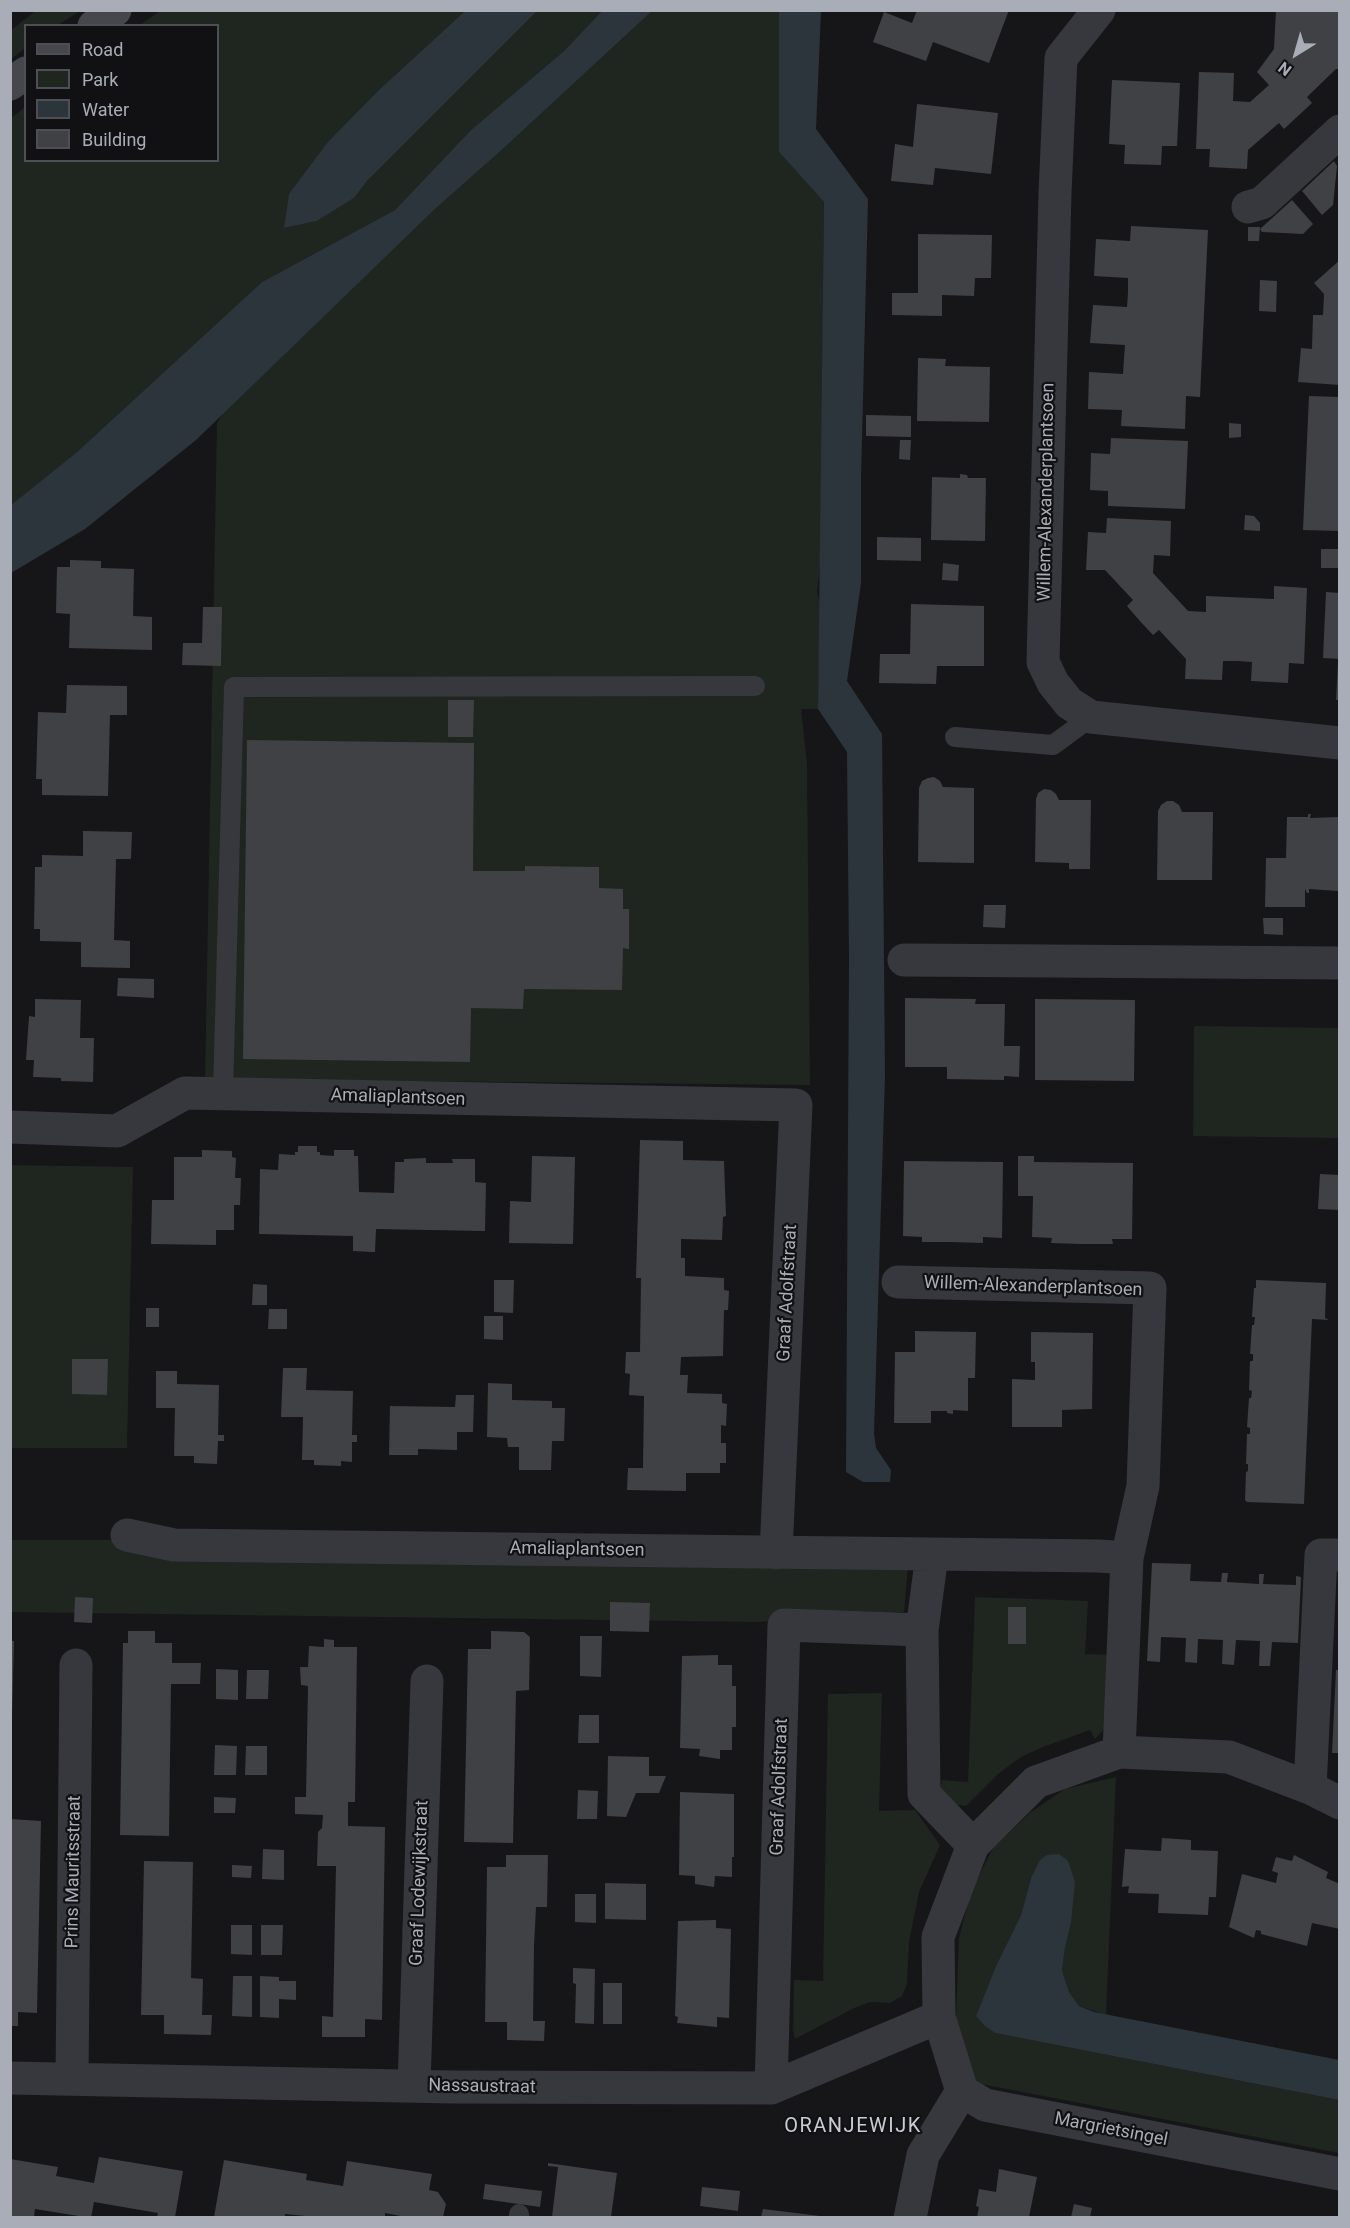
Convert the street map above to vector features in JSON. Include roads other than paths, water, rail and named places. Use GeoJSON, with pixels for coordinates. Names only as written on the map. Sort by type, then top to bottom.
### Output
{"type":"FeatureCollection","features":[{"type":"Feature","properties":{"kind":"main road"},"geometry":{"type":"LineString","coordinates":[[97,24],[116,10]]}},
{"type":"Feature","properties":{"kind":"main road"},"geometry":{"type":"LineString","coordinates":[[10,84],[24,74]]}},
{"type":"Feature","properties":{"kind":"street","name":"Willem-Alexanderplantsoen"},"geometry":{"type":"LineString","coordinates":[[1098,10],[1060,58],[1043,662],[1053,683],[1069,703],[1091,717],[1340,743]]}},
{"type":"Feature","properties":{"kind":"street"},"geometry":{"type":"LineString","coordinates":[[1248,207],[1262,203],[1340,131]]}},
{"type":"Feature","properties":{"kind":"street"},"geometry":{"type":"LineString","coordinates":[[904,960],[1340,963]]}},
{"type":"Feature","properties":{"kind":"street","name":"Amaliaplantsoen"},"geometry":{"type":"LineString","coordinates":[[10,1127],[117,1131],[185,1093],[796,1105]]}},
{"type":"Feature","properties":{"kind":"street","name":"Graaf Adolfstraat"},"geometry":{"type":"LineString","coordinates":[[776,1553],[796,1105]]}},
{"type":"Feature","properties":{"kind":"street","name":"Willem-Alexanderplantsoen"},"geometry":{"type":"LineString","coordinates":[[898,1282],[1150,1288],[1143,1486],[1127,1558],[1119,1752]]}},
{"type":"Feature","properties":{"kind":"street","name":"Amaliaplantsoen"},"geometry":{"type":"LineString","coordinates":[[127,1535],[174,1545],[776,1553]]}},
{"type":"Feature","properties":{"kind":"street"},"geometry":{"type":"LineString","coordinates":[[776,1553],[1127,1558]]}},
{"type":"Feature","properties":{"kind":"street"},"geometry":{"type":"LineString","coordinates":[[932,1555],[922,1630],[924,1794],[973,1845]]}},
{"type":"Feature","properties":{"kind":"street"},"geometry":{"type":"LineString","coordinates":[[1310,1788],[1321,1555],[1340,1556]]}},
{"type":"Feature","properties":{"kind":"street","name":"Graaf Adolfstraat"},"geometry":{"type":"LineString","coordinates":[[771,2088],[784,1625],[922,1630]]}},
{"type":"Feature","properties":{"kind":"street","name":"Prins Mauritsstraat"},"geometry":{"type":"LineString","coordinates":[[72,2079],[76,1665]]}},
{"type":"Feature","properties":{"kind":"street","name":"Graaf Lodewijkstraat"},"geometry":{"type":"LineString","coordinates":[[414,2086],[427,1680]]}},
{"type":"Feature","properties":{"kind":"street"},"geometry":{"type":"LineString","coordinates":[[910,2217],[923,2155],[962,2091],[939,2017],[938,1937],[973,1845],[1036,1782],[1119,1752],[1229,1757],[1310,1788],[1340,1803]]}},
{"type":"Feature","properties":{"kind":"street","name":"Nassaustraat"},"geometry":{"type":"LineString","coordinates":[[10,2078],[414,2086],[771,2088],[939,2017]]}},
{"type":"Feature","properties":{"kind":"street","name":"Margrietsingel"},"geometry":{"type":"LineString","coordinates":[[962,2091],[985,2105],[1340,2174]]}},
{"type":"Feature","properties":{"kind":"lane"},"geometry":{"type":"LineString","coordinates":[[223,1093],[234,687],[755,686]]}},
{"type":"Feature","properties":{"kind":"lane"},"geometry":{"type":"LineString","coordinates":[[955,737],[1053,745],[1091,717]]}},
{"type":"Feature","properties":{"kind":"water"},"geometry":{"type":"Polygon","coordinates":[[[465,11],[537,11],[367,181],[354,198],[317,221],[284,228],[289,194],[328,142],[380,89],[465,11]]]}},
{"type":"Feature","properties":{"kind":"water"},"geometry":{"type":"Polygon","coordinates":[[[602,11],[652,11],[435,209],[196,440],[85,529],[11,573],[11,505],[77,452],[262,282],[395,210],[471,130],[564,51],[602,11]]]}},
{"type":"Feature","properties":{"kind":"water"},"geometry":{"type":"Polygon","coordinates":[[[779,11],[821,11],[816,129],[868,199],[861,478],[861,583],[847,681],[882,734],[885,1076],[874,1433],[876,1448],[891,1470],[890,1482],[863,1482],[846,1472],[849,959],[847,752],[818,709],[824,202],[779,152],[779,11]]]}},
{"type":"Feature","properties":{"kind":"water"},"geometry":{"type":"Polygon","coordinates":[[[1059,1854],[1068,1861],[1075,1882],[1071,1923],[1062,1970],[1069,1992],[1079,2006],[1094,2012],[1339,2060],[1339,2100],[995,2033],[984,2025],[976,2016],[996,1966],[1021,1915],[1031,1878],[1040,1860],[1047,1855],[1059,1854]]]}},
{"type":"Feature","properties":{"kind":"district","name":"ORANJEWIJK"},"geometry":{"type":"Point","coordinates":[853,2127]}}]}
